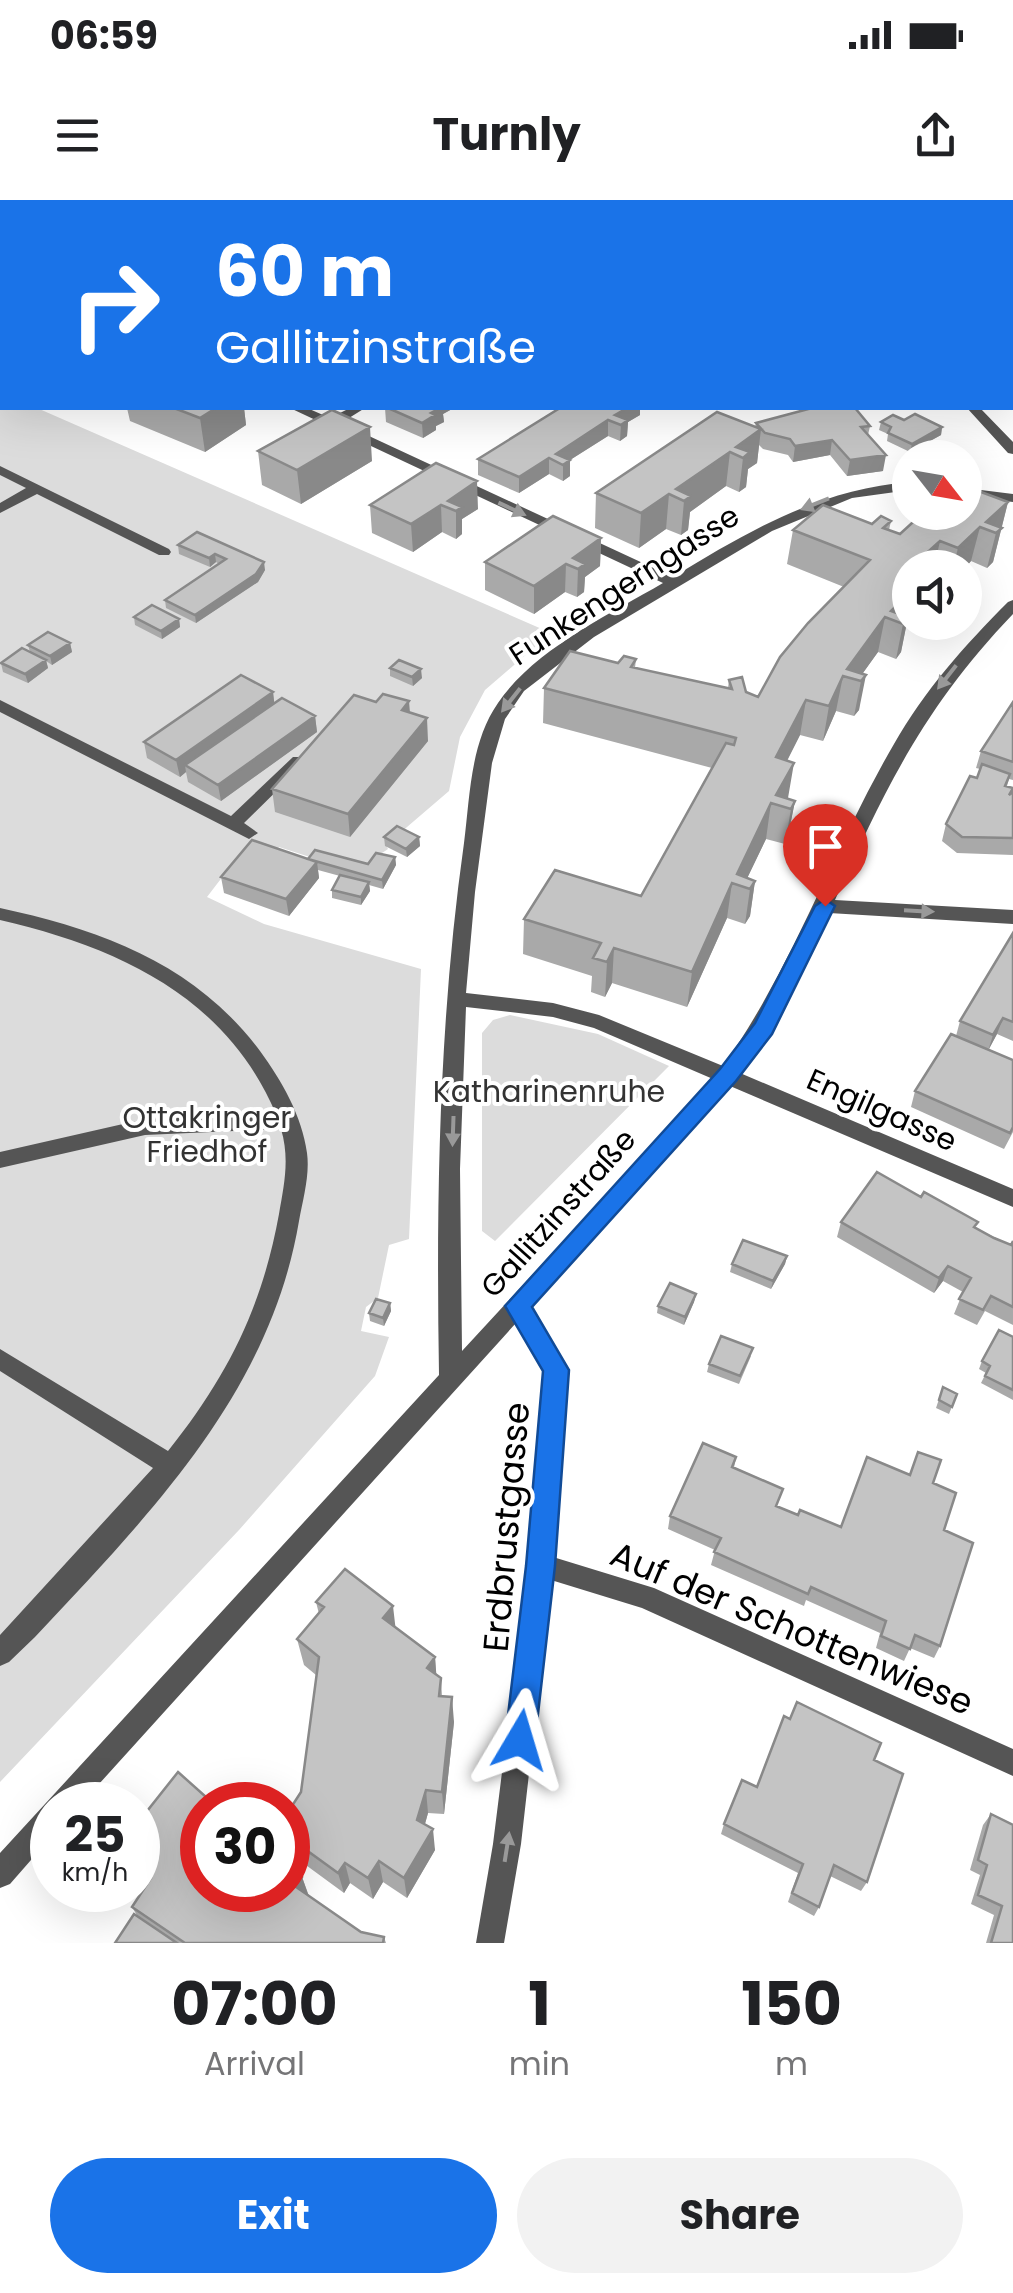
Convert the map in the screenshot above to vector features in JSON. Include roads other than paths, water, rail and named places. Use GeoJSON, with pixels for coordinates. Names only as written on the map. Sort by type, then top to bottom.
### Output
{"type":"FeatureCollection","features":[{"type":"Feature","properties":{"kind":"street"},"geometry":{"type":"LineString","coordinates":[[301,410],[675,583]]}},
{"type":"Feature","properties":{"kind":"street"},"geometry":{"type":"LineString","coordinates":[[332,424],[356,410]]}},
{"type":"Feature","properties":{"kind":"street"},"geometry":{"type":"LineString","coordinates":[[975,410],[1013,450]]}},
{"type":"Feature","properties":{"kind":"street"},"geometry":{"type":"LineString","coordinates":[[0,470],[164,552]]}},
{"type":"Feature","properties":{"kind":"street"},"geometry":{"type":"LineString","coordinates":[[0,509],[37,488]]}},
{"type":"Feature","properties":{"kind":"street","name":"Funkengerngasse"},"geometry":{"type":"LineString","coordinates":[[451,1376],[448,1284],[459,938],[480,786],[488,746],[503,708],[518,689],[570,648],[808,506],[842,493],[892,488]]}},
{"type":"Feature","properties":{"kind":"street"},"geometry":{"type":"LineString","coordinates":[[982,494],[1013,498]]}},
{"type":"Feature","properties":{"kind":"street","name":"Gallitzinstraße"},"geometry":{"type":"LineString","coordinates":[[83,1782],[728,1075],[764,1028],[902,744],[946,676],[1013,604]]}},
{"type":"Feature","properties":{"kind":"street"},"geometry":{"type":"LineString","coordinates":[[0,706],[249,834]]}},
{"type":"Feature","properties":{"kind":"street"},"geometry":{"type":"LineString","coordinates":[[232,824],[315,746]]}},
{"type":"Feature","properties":{"kind":"street"},"geometry":{"type":"LineString","coordinates":[[825,906],[1013,917]]}},
{"type":"Feature","properties":{"kind":"street"},"geometry":{"type":"LineString","coordinates":[[0,914],[111,943],[171,976],[211,1004],[258,1062],[289,1121],[297,1157],[288,1239],[264,1325],[214,1413],[172,1467],[0,1653]]}},
{"type":"Feature","properties":{"kind":"street"},"geometry":{"type":"LineString","coordinates":[[457,998],[579,1016],[728,1075]]}},
{"type":"Feature","properties":{"kind":"street","name":"Engilgasse"},"geometry":{"type":"LineString","coordinates":[[728,1075],[1013,1198]]}},
{"type":"Feature","properties":{"kind":"street"},"geometry":{"type":"LineString","coordinates":[[0,1160],[145,1127],[289,1121]]}},
{"type":"Feature","properties":{"kind":"street","name":"Erdbrustgasse"},"geometry":{"type":"LineString","coordinates":[[490,1943],[508,1844],[540,1566],[556,1370],[518,1306]]}},
{"type":"Feature","properties":{"kind":"street"},"geometry":{"type":"LineString","coordinates":[[0,1359],[172,1467]]}},
{"type":"Feature","properties":{"kind":"street","name":"Auf der Schottenwiese"},"geometry":{"type":"LineString","coordinates":[[540,1566],[645,1597],[1013,1763]]}},
{"type":"Feature","properties":{"kind":"street"},"geometry":{"type":"LineString","coordinates":[[0,1874],[30,1841]]}},
{"type":"Feature","properties":{"kind":"park label","name":"Katharinenruhe"},"geometry":{"type":"Point","coordinates":[549,1091]}},
{"type":"Feature","properties":{"kind":"park label","name":"Ottakringer Friedhof"},"geometry":{"type":"Point","coordinates":[207,1134]}}]}
